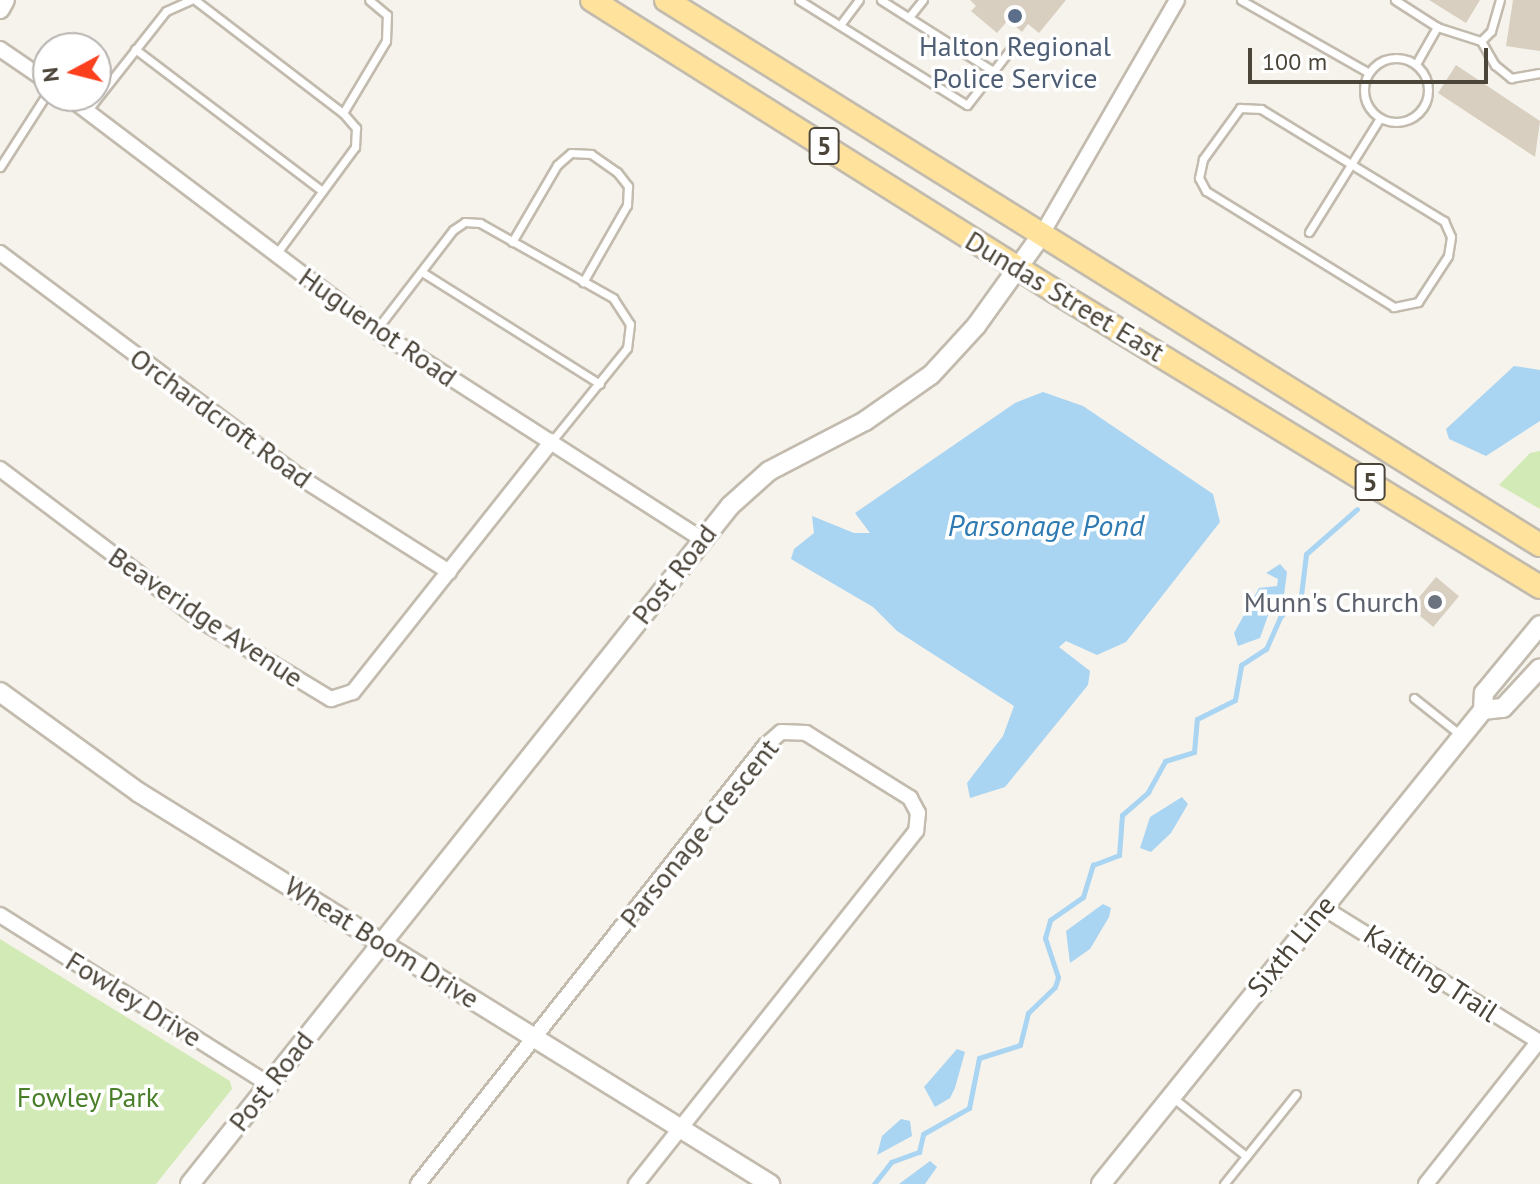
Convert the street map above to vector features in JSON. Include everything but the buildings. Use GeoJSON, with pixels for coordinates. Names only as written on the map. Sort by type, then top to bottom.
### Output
{"type":"FeatureCollection","features":[{"type":"Feature","properties":{"kind":"main road","name":"Dundas Street East"},"geometry":{"type":"LineString","coordinates":[[592,0],[1017,268],[1540,587]]}},
{"type":"Feature","properties":{"kind":"main road","name":"Dundas Street East"},"geometry":{"type":"LineString","coordinates":[[666,0],[1540,545]]}},
{"type":"Feature","properties":{"kind":"street"},"geometry":{"type":"LineString","coordinates":[[0,9],[5,0]]}},
{"type":"Feature","properties":{"kind":"street","name":"Post Road"},"geometry":{"type":"LineString","coordinates":[[190,1184],[739,496],[769,471],[865,421],[931,375],[976,326],[1042,234],[1177,0]]}},
{"type":"Feature","properties":{"kind":"street"},"geometry":{"type":"LineString","coordinates":[[0,49],[32,71]]}},
{"type":"Feature","properties":{"kind":"street","name":"Huguenot Road"},"geometry":{"type":"LineString","coordinates":[[88,112],[376,330],[702,539]]}},
{"type":"Feature","properties":{"kind":"street","name":"Orchardcroft Road"},"geometry":{"type":"LineString","coordinates":[[0,253],[290,470],[449,572]]}},
{"type":"Feature","properties":{"kind":"street","name":"Beaveridge Avenue"},"geometry":{"type":"LineString","coordinates":[[0,469],[192,614],[331,699],[353,692],[552,441]]}},
{"type":"Feature","properties":{"kind":"street","name":"Sixth Line"},"geometry":{"type":"LineString","coordinates":[[1101,1184],[1483,710],[1484,693],[1540,625]]}},
{"type":"Feature","properties":{"kind":"street","name":"Sixth Line"},"geometry":{"type":"LineString","coordinates":[[1483,710],[1503,708],[1540,668]]}},
{"type":"Feature","properties":{"kind":"street","name":"Wheat Boom Drive"},"geometry":{"type":"LineString","coordinates":[[0,692],[138,792],[770,1184]]}},
{"type":"Feature","properties":{"kind":"street","name":"Parsonage Crescent"},"geometry":{"type":"LineString","coordinates":[[535,1037],[765,746],[781,732],[806,733],[904,792],[918,813],[911,840],[681,1129]]}},
{"type":"Feature","properties":{"kind":"street","name":"Kaitting Trail"},"geometry":{"type":"LineString","coordinates":[[1322,907],[1540,1041]]}},
{"type":"Feature","properties":{"kind":"street","name":"Fowley Drive"},"geometry":{"type":"LineString","coordinates":[[0,915],[268,1084]]}},
{"type":"Feature","properties":{"kind":"street"},"geometry":{"type":"LineString","coordinates":[[418,1184],[535,1037]]}},
{"type":"Feature","properties":{"kind":"street"},"geometry":{"type":"LineString","coordinates":[[1426,1184],[1540,1041]]}},
{"type":"Feature","properties":{"kind":"street"},"geometry":{"type":"LineString","coordinates":[[636,1184],[681,1129]]}},
{"type":"Feature","properties":{"kind":"lane"},"geometry":{"type":"LineString","coordinates":[[112,79],[166,11],[193,0],[343,113],[358,137],[276,254]]}},
{"type":"Feature","properties":{"kind":"lane"},"geometry":{"type":"LineString","coordinates":[[343,113],[386,41],[387,15],[369,0]]}},
{"type":"Feature","properties":{"kind":"lane"},"geometry":{"type":"LineString","coordinates":[[799,0],[967,105],[1013,46]]}},
{"type":"Feature","properties":{"kind":"lane"},"geometry":{"type":"LineString","coordinates":[[840,25],[859,0]]}},
{"type":"Feature","properties":{"kind":"lane"},"geometry":{"type":"LineString","coordinates":[[881,0],[993,71]]}},
{"type":"Feature","properties":{"kind":"lane"},"geometry":{"type":"LineString","coordinates":[[909,17],[923,0]]}},
{"type":"Feature","properties":{"kind":"lane"},"geometry":{"type":"LineString","coordinates":[[1241,0],[1369,73]]}},
{"type":"Feature","properties":{"kind":"lane"},"geometry":{"type":"LineString","coordinates":[[1395,0],[1437,27],[1481,41],[1495,65],[1511,78],[1540,73]]}},
{"type":"Feature","properties":{"kind":"lane"},"geometry":{"type":"LineString","coordinates":[[1481,41],[1491,31],[1500,0]]}},
{"type":"Feature","properties":{"kind":"lane"},"geometry":{"type":"LineString","coordinates":[[1416,64],[1437,27]]}},
{"type":"Feature","properties":{"kind":"lane"},"geometry":{"type":"LineString","coordinates":[[135,49],[322,191]]}},
{"type":"Feature","properties":{"kind":"lane"},"geometry":{"type":"LineString","coordinates":[[1389,58],[1416,64],[1428,85],[1423,109],[1405,121],[1380,118],[1365,100],[1369,73],[1389,58]]}},
{"type":"Feature","properties":{"kind":"lane"},"geometry":{"type":"LineString","coordinates":[[1240,108],[1261,109],[1352,166],[1444,221],[1448,230],[1448,256],[1418,302],[1394,307],[1206,191],[1199,178],[1203,159],[1240,108]]}},
{"type":"Feature","properties":{"kind":"lane"},"geometry":{"type":"LineString","coordinates":[[0,167],[35,112]]}},
{"type":"Feature","properties":{"kind":"lane"},"geometry":{"type":"LineString","coordinates":[[1309,232],[1380,118]]}},
{"type":"Feature","properties":{"kind":"lane"},"geometry":{"type":"LineString","coordinates":[[512,242],[557,165],[571,153],[591,154],[628,186],[627,205],[583,282]]}},
{"type":"Feature","properties":{"kind":"lane"},"geometry":{"type":"LineString","coordinates":[[376,330],[465,222],[480,223],[613,298],[630,324],[627,348],[552,441]]}},
{"type":"Feature","properties":{"kind":"lane"},"geometry":{"type":"LineString","coordinates":[[422,272],[600,384]]}},
{"type":"Feature","properties":{"kind":"lane"},"geometry":{"type":"LineString","coordinates":[[1414,698],[1462,736]]}},
{"type":"Feature","properties":{"kind":"lane"},"geometry":{"type":"LineString","coordinates":[[1224,1184],[1296,1094]]}},
{"type":"Feature","properties":{"kind":"lane"},"geometry":{"type":"LineString","coordinates":[[1171,1096],[1246,1156]]}},
{"type":"Feature","properties":{"kind":"green space"},"geometry":{"type":"Polygon","coordinates":[[[1540,451],[1540,509],[1499,485],[1530,453],[1540,451]]]}},
{"type":"Feature","properties":{"kind":"green space","name":"Fowley Park"},"geometry":{"type":"Polygon","coordinates":[[[0,939],[230,1081],[232,1089],[156,1184],[0,1184],[0,939]]]}},
{"type":"Feature","properties":{"kind":"water"},"geometry":{"type":"Polygon","coordinates":[[[1514,366],[1540,370],[1540,421],[1486,456],[1449,439],[1446,429],[1514,366]]]}},
{"type":"Feature","properties":{"kind":"water","name":"Parsonage Pond"},"geometry":{"type":"Polygon","coordinates":[[[1043,392],[1083,406],[1213,494],[1220,522],[1126,642],[1097,655],[1066,641],[1059,647],[1090,671],[1088,685],[1005,787],[970,798],[967,783],[1003,736],[1014,706],[897,631],[873,607],[791,559],[794,549],[814,533],[812,516],[854,533],[870,533],[855,513],[1015,403],[1043,392]]]}},
{"type":"Feature","properties":{"kind":"water"},"geometry":{"type":"Polygon","coordinates":[[[1280,564],[1287,572],[1284,595],[1270,610],[1260,638],[1238,646],[1234,633],[1259,588],[1277,586],[1278,579],[1266,573],[1280,564]]]}},
{"type":"Feature","properties":{"kind":"water"},"geometry":{"type":"Polygon","coordinates":[[[1182,797],[1188,804],[1171,833],[1151,852],[1140,848],[1150,817],[1182,797]]]}},
{"type":"Feature","properties":{"kind":"water"},"geometry":{"type":"Polygon","coordinates":[[[1103,904],[1111,908],[1109,917],[1090,949],[1070,963],[1066,931],[1103,904]]]}},
{"type":"Feature","properties":{"kind":"water"},"geometry":{"type":"Polygon","coordinates":[[[957,1049],[965,1052],[955,1088],[950,1098],[935,1107],[924,1087],[957,1049]]]}},
{"type":"Feature","properties":{"kind":"water"},"geometry":{"type":"Polygon","coordinates":[[[901,1119],[910,1121],[912,1136],[877,1155],[882,1136],[901,1119]]]}},
{"type":"Feature","properties":{"kind":"water"},"geometry":{"type":"Polygon","coordinates":[[[930,1161],[937,1167],[925,1184],[899,1184],[930,1161]]]}},
{"type":"Feature","properties":{"kind":"waterway"},"geometry":{"type":"LineString","coordinates":[[874,1184],[891,1162],[919,1152],[923,1134],[969,1108],[979,1058],[1020,1045],[1028,1013],[1055,987],[1058,977],[1045,938],[1050,920],[1083,897],[1093,865],[1119,855],[1122,815],[1148,792],[1165,761],[1194,752],[1197,719],[1235,700],[1241,665],[1266,649],[1280,617],[1301,595],[1306,554],[1357,509]]}},
{"type":"Feature","properties":{"kind":"place","name":"Halton Regional Police Service"},"geometry":{"type":"Point","coordinates":[1015,16]}},
{"type":"Feature","properties":{"kind":"place","name":"Munn's Church"},"geometry":{"type":"Point","coordinates":[1435,602]}}]}
